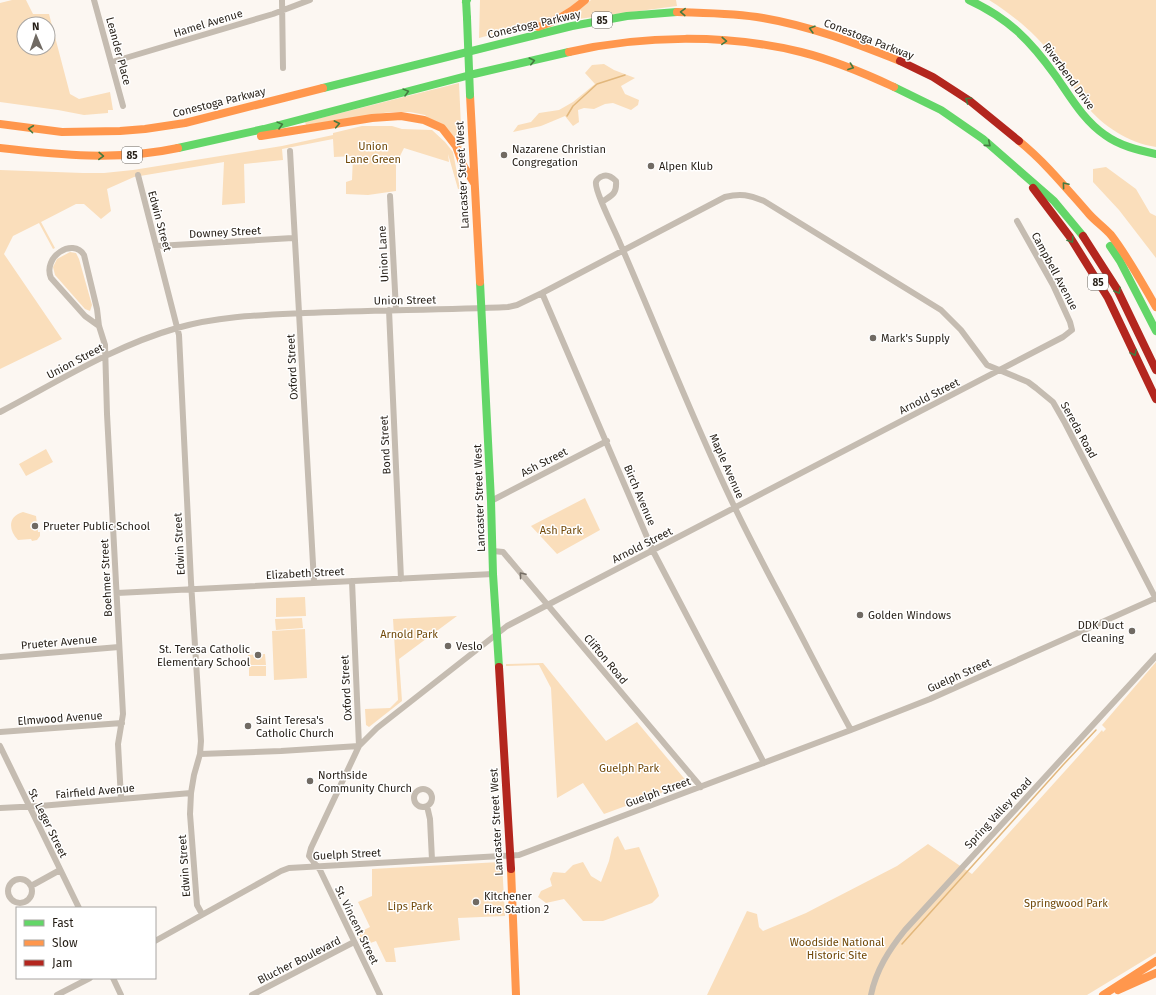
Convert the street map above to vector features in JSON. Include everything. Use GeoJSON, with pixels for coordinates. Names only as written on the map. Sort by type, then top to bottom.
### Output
{"type":"FeatureCollection","features":[{"type":"Feature","properties":{"kind":"main road"},"geometry":{"type":"LineString","coordinates":[[404,67],[436,56],[549,24],[566,16],[579,7],[585,0]]}},
{"type":"Feature","properties":{"kind":"main road","name":"Riverbend Drive"},"geometry":{"type":"LineString","coordinates":[[969,0],[997,13],[1024,35],[1092,126],[1105,136],[1120,144],[1136,150],[1156,154]]}},
{"type":"Feature","properties":{"kind":"main road","name":"Lancaster Street West"},"geometry":{"type":"LineString","coordinates":[[466,1],[480,308],[491,501],[493,574],[510,856],[516,995]]}},
{"type":"Feature","properties":{"kind":"main road","name":"Conestoga Parkway"},"geometry":{"type":"LineString","coordinates":[[0,124],[62,132],[145,129],[185,123],[572,26],[627,16],[671,12],[762,18],[810,28],[900,61],[933,77],[970,101],[1034,153],[1057,176],[1090,215],[1110,234],[1128,260],[1156,307]]}},
{"type":"Feature","properties":{"kind":"main road","name":"85"},"geometry":{"type":"LineString","coordinates":[[0,148],[62,155],[110,156],[154,153],[264,129],[474,74],[574,51],[615,44],[656,40],[750,42],[801,52],[852,68],[941,110],[983,139],[1054,201],[1082,234],[1117,289],[1156,370]]}},
{"type":"Feature","properties":{"kind":"main road"},"geometry":{"type":"LineString","coordinates":[[201,143],[228,142],[372,118],[401,116],[424,120],[442,128],[456,146],[463,165],[474,184]]}},
{"type":"Feature","properties":{"kind":"main road"},"geometry":{"type":"LineString","coordinates":[[0,156],[30,158],[62,155]]}},
{"type":"Feature","properties":{"kind":"main road","name":"85"},"geometry":{"type":"LineString","coordinates":[[1024,174],[1070,237],[1108,298],[1156,399]]}},
{"type":"Feature","properties":{"kind":"main road","name":"Conestoga Parkway"},"geometry":{"type":"LineString","coordinates":[[1090,215],[1120,261],[1156,331]]}},
{"type":"Feature","properties":{"kind":"main road"},"geometry":{"type":"LineString","coordinates":[[1104,995],[1156,961]]}},
{"type":"Feature","properties":{"kind":"main road"},"geometry":{"type":"LineString","coordinates":[[1104,995],[1156,973]]}},
{"type":"Feature","properties":{"kind":"street","name":"Leander Place"},"geometry":{"type":"LineString","coordinates":[[94,0],[124,106]]}},
{"type":"Feature","properties":{"kind":"street"},"geometry":{"type":"LineString","coordinates":[[282,0],[283,68]]}},
{"type":"Feature","properties":{"kind":"street","name":"Hamel Avenue"},"geometry":{"type":"LineString","coordinates":[[112,62],[283,10],[310,0]]}},
{"type":"Feature","properties":{"kind":"street","name":"Oxford Street"},"geometry":{"type":"LineString","coordinates":[[290,151],[314,582]]}},
{"type":"Feature","properties":{"kind":"street","name":"Edwin Street"},"geometry":{"type":"LineString","coordinates":[[138,175],[179,337],[201,741],[200,754],[191,793],[190,814],[197,905],[202,914]]}},
{"type":"Feature","properties":{"kind":"street","name":"Union Street"},"geometry":{"type":"LineString","coordinates":[[0,412],[105,356],[131,344],[177,328],[232,317],[389,310],[508,307],[517,305],[725,197],[737,194],[749,195],[764,201],[798,222]]}},
{"type":"Feature","properties":{"kind":"street","name":"Union Lane"},"geometry":{"type":"LineString","coordinates":[[390,196],[396,310]]}},
{"type":"Feature","properties":{"kind":"street","name":"Maple Avenue"},"geometry":{"type":"LineString","coordinates":[[602,202],[735,508],[830,693],[851,730]]}},
{"type":"Feature","properties":{"kind":"street","name":"Campbell Avenue"},"geometry":{"type":"LineString","coordinates":[[1017,221],[1053,286],[1070,322],[1072,330]]}},
{"type":"Feature","properties":{"kind":"street","name":"Sereda Road"},"geometry":{"type":"LineString","coordinates":[[798,222],[940,310],[961,330],[988,365],[1028,382],[1053,402],[1069,429],[1156,599]]}},
{"type":"Feature","properties":{"kind":"street","name":"Downey Street"},"geometry":{"type":"LineString","coordinates":[[157,246],[294,238]]}},
{"type":"Feature","properties":{"kind":"street","name":"Boehmer Street"},"geometry":{"type":"LineString","coordinates":[[99,326],[85,316],[49,274],[48,269],[51,259],[66,249],[77,248],[82,251],[84,255],[97,309],[99,326],[103,337],[105,356],[123,714],[118,744],[121,799]]}},
{"type":"Feature","properties":{"kind":"street","name":"Birch Avenue"},"geometry":{"type":"LineString","coordinates":[[542,293],[607,441],[653,551],[764,763]]}},
{"type":"Feature","properties":{"kind":"street","name":"Bond Street"},"geometry":{"type":"LineString","coordinates":[[389,310],[401,579]]}},
{"type":"Feature","properties":{"kind":"street","name":"Arnold Street"},"geometry":{"type":"LineString","coordinates":[[316,866],[309,856],[311,848],[359,746],[376,728],[507,626],[1063,338],[1072,330]]}},
{"type":"Feature","properties":{"kind":"street","name":"Ash Street"},"geometry":{"type":"LineString","coordinates":[[491,501],[607,441]]}},
{"type":"Feature","properties":{"kind":"street","name":"Clifton Road"},"geometry":{"type":"LineString","coordinates":[[493,551],[503,552],[701,786]]}},
{"type":"Feature","properties":{"kind":"street","name":"Elizabeth Street"},"geometry":{"type":"LineString","coordinates":[[117,593],[493,574]]}},
{"type":"Feature","properties":{"kind":"street","name":"Oxford Street"},"geometry":{"type":"LineString","coordinates":[[352,581],[359,746]]}},
{"type":"Feature","properties":{"kind":"street","name":"Guelph Street"},"geometry":{"type":"LineString","coordinates":[[156,940],[202,914],[289,868],[518,855],[851,730],[936,696],[1156,599]]}},
{"type":"Feature","properties":{"kind":"street","name":"Prueter Avenue"},"geometry":{"type":"LineString","coordinates":[[0,657],[119,647]]}},
{"type":"Feature","properties":{"kind":"street","name":"Spring Valley Road"},"geometry":{"type":"LineString","coordinates":[[871,995],[876,977],[883,961],[905,930],[1156,656]]}},
{"type":"Feature","properties":{"kind":"street","name":"Elmwood Avenue"},"geometry":{"type":"LineString","coordinates":[[0,732],[122,723]]}},
{"type":"Feature","properties":{"kind":"street","name":"St. Leger Street"},"geometry":{"type":"LineString","coordinates":[[0,746],[78,907]]}},
{"type":"Feature","properties":{"kind":"street"},"geometry":{"type":"LineString","coordinates":[[200,754],[359,746]]}},
{"type":"Feature","properties":{"kind":"street","name":"Fairfield Avenue"},"geometry":{"type":"LineString","coordinates":[[0,808],[29,807],[191,793]]}},
{"type":"Feature","properties":{"kind":"street"},"geometry":{"type":"LineString","coordinates":[[427,806],[430,819],[432,860]]}},
{"type":"Feature","properties":{"kind":"street","name":"St. Vincent Street"},"geometry":{"type":"LineString","coordinates":[[316,866],[320,870],[380,995]]}},
{"type":"Feature","properties":{"kind":"street"},"geometry":{"type":"LineString","coordinates":[[31,886],[60,870]]}},
{"type":"Feature","properties":{"kind":"street"},"geometry":{"type":"LineString","coordinates":[[21,879],[27,881],[31,886],[32,892],[30,898],[25,903],[19,904],[12,902],[8,897],[7,890],[9,884],[14,880],[21,879]]}},
{"type":"Feature","properties":{"kind":"street","name":"Blucher Boulevard"},"geometry":{"type":"LineString","coordinates":[[252,995],[354,942]]}},
{"type":"Feature","properties":{"kind":"street"},"geometry":{"type":"LineString","coordinates":[[58,995],[88,979]]}},
{"type":"Feature","properties":{"kind":"street"},"geometry":{"type":"LineString","coordinates":[[113,979],[121,995]]}},
{"type":"Feature","properties":{"kind":"green space"},"geometry":{"type":"Polygon","coordinates":[[[12,0],[26,0],[33,14],[49,14],[50,16],[16,16],[16,56],[56,56],[56,41],[70,94],[79,99],[110,92],[113,110],[108,110],[108,113],[84,115],[0,102],[0,3],[12,0]]]}},
{"type":"Feature","properties":{"kind":"green space"},"geometry":{"type":"Polygon","coordinates":[[[480,0],[580,0],[550,19],[479,38],[480,0]]]}},
{"type":"Feature","properties":{"kind":"green space"},"geometry":{"type":"Polygon","coordinates":[[[591,0],[676,0],[677,6],[571,20],[571,16],[591,0]]]}},
{"type":"Feature","properties":{"kind":"green space"},"geometry":{"type":"Polygon","coordinates":[[[989,0],[1156,0],[1156,147],[1136,142],[1117,132],[1099,119],[1085,104],[1055,58],[1040,41],[1025,26],[989,0]]]}},
{"type":"Feature","properties":{"kind":"green space"},"geometry":{"type":"Polygon","coordinates":[[[604,64],[614,70],[635,78],[621,86],[625,94],[639,100],[638,105],[631,110],[613,103],[605,104],[594,109],[584,108],[578,110],[579,122],[573,126],[565,116],[541,126],[513,132],[518,125],[531,122],[539,113],[559,110],[573,102],[595,84],[585,73],[592,65],[604,64]]]}},
{"type":"Feature","properties":{"kind":"green space"},"geometry":{"type":"Polygon","coordinates":[[[459,83],[462,148],[425,115],[410,112],[390,112],[306,125],[305,122],[459,83]]]}},
{"type":"Feature","properties":{"kind":"green space","name":"Union Lane Green"},"geometry":{"type":"Polygon","coordinates":[[[362,126],[392,126],[402,129],[432,130],[453,152],[460,189],[458,189],[448,154],[449,162],[404,148],[396,164],[396,191],[368,195],[346,194],[346,182],[352,180],[353,156],[334,157],[333,139],[282,149],[283,160],[244,164],[245,203],[222,205],[224,162],[134,177],[107,189],[111,211],[101,219],[84,204],[76,204],[41,222],[55,248],[53,249],[39,223],[13,236],[4,254],[62,339],[0,369],[0,170],[104,173],[133,170],[282,146],[333,135],[333,133],[362,126]]]}},
{"type":"Feature","properties":{"kind":"green space"},"geometry":{"type":"Polygon","coordinates":[[[1106,167],[1136,189],[1150,213],[1156,216],[1156,258],[1119,210],[1093,182],[1093,169],[1106,167]]]}},
{"type":"Feature","properties":{"kind":"green space"},"geometry":{"type":"Polygon","coordinates":[[[70,252],[76,253],[79,259],[92,305],[90,311],[85,309],[55,275],[53,267],[57,259],[70,252]]]}},
{"type":"Feature","properties":{"kind":"green space"},"geometry":{"type":"Polygon","coordinates":[[[46,449],[53,462],[26,476],[19,464],[46,449]]]}},
{"type":"Feature","properties":{"kind":"green space","name":"Ash Park"},"geometry":{"type":"Polygon","coordinates":[[[585,498],[600,530],[557,554],[531,526],[585,498]]]}},
{"type":"Feature","properties":{"kind":"green space"},"geometry":{"type":"Polygon","coordinates":[[[23,512],[36,516],[38,532],[40,532],[40,536],[37,540],[18,540],[12,532],[12,520],[18,514],[23,512]]]}},
{"type":"Feature","properties":{"kind":"green space"},"geometry":{"type":"Polygon","coordinates":[[[305,597],[306,616],[276,617],[276,598],[305,597]]]}},
{"type":"Feature","properties":{"kind":"green space","name":"Arnold Park"},"geometry":{"type":"Polygon","coordinates":[[[457,616],[399,659],[402,701],[369,727],[366,725],[365,709],[390,708],[398,700],[393,619],[457,616]]]}},
{"type":"Feature","properties":{"kind":"green space"},"geometry":{"type":"Polygon","coordinates":[[[302,618],[303,628],[276,630],[275,619],[302,618]]]}},
{"type":"Feature","properties":{"kind":"green space"},"geometry":{"type":"Polygon","coordinates":[[[305,629],[307,678],[274,680],[272,631],[305,629]]]}},
{"type":"Feature","properties":{"kind":"green space"},"geometry":{"type":"Polygon","coordinates":[[[265,654],[266,665],[249,665],[248,655],[265,654]]]}},
{"type":"Feature","properties":{"kind":"green space","name":"Springwood Park"},"geometry":{"type":"Polygon","coordinates":[[[1156,662],[1156,953],[1087,995],[707,995],[747,911],[757,914],[759,927],[763,931],[806,913],[897,866],[928,844],[972,874],[1102,730],[1103,732],[1106,729],[1102,725],[1156,662]]]}},
{"type":"Feature","properties":{"kind":"green space","name":"Guelph Park"},"geometry":{"type":"Polygon","coordinates":[[[543,663],[606,741],[637,722],[688,783],[604,814],[583,783],[557,798],[551,688],[539,665],[506,666],[506,664],[543,663]]]}},
{"type":"Feature","properties":{"kind":"green space"},"geometry":{"type":"Polygon","coordinates":[[[249,666],[266,666],[266,676],[249,676],[249,666]]]}},
{"type":"Feature","properties":{"kind":"green space"},"geometry":{"type":"Polygon","coordinates":[[[618,836],[625,850],[639,847],[659,896],[652,903],[603,921],[583,921],[564,899],[546,903],[538,897],[541,891],[552,886],[550,879],[553,872],[565,873],[573,865],[583,862],[591,876],[601,882],[609,861],[614,839],[618,836]]]}},
{"type":"Feature","properties":{"kind":"green space","name":"Lips Park"},"geometry":{"type":"Polygon","coordinates":[[[502,863],[505,916],[458,918],[460,940],[394,948],[396,962],[386,962],[376,941],[362,946],[356,934],[370,927],[358,902],[372,896],[372,869],[502,863]]]}},
{"type":"Feature","properties":{"kind":"waterway"},"geometry":{"type":"LineString","coordinates":[[567,116],[573,106],[597,84],[625,75]]}},
{"type":"Feature","properties":{"kind":"waterway"},"geometry":{"type":"LineString","coordinates":[[902,944],[1096,730]]}},
{"type":"Feature","properties":{"kind":"traffic: fast"},"geometry":{"type":"LineString","coordinates":[[466,0],[467,18]]}},
{"type":"Feature","properties":{"kind":"traffic: fast"},"geometry":{"type":"LineString","coordinates":[[969,0],[1007,22],[1027,41],[1046,62],[1083,115],[1097,129],[1123,145],[1156,154]]}},
{"type":"Feature","properties":{"kind":"traffic: fast"},"geometry":{"type":"LineString","coordinates":[[323,88],[572,26],[627,16],[677,12]]}},
{"type":"Feature","properties":{"kind":"traffic: fast"},"geometry":{"type":"LineString","coordinates":[[467,18],[470,95]]}},
{"type":"Feature","properties":{"kind":"traffic: fast"},"geometry":{"type":"LineString","coordinates":[[178,148],[264,129],[474,74],[569,52]]}},
{"type":"Feature","properties":{"kind":"traffic: fast"},"geometry":{"type":"LineString","coordinates":[[894,87],[941,110],[983,139],[1054,201],[1083,236]]}},
{"type":"Feature","properties":{"kind":"traffic: fast"},"geometry":{"type":"LineString","coordinates":[[1110,246],[1120,261],[1156,331]]}},
{"type":"Feature","properties":{"kind":"traffic: fast"},"geometry":{"type":"LineString","coordinates":[[480,282],[491,501],[493,574],[499,667]]}},
{"type":"Feature","properties":{"kind":"traffic: slow"},"geometry":{"type":"LineString","coordinates":[[538,27],[563,16],[585,0]]}},
{"type":"Feature","properties":{"kind":"traffic: slow"},"geometry":{"type":"LineString","coordinates":[[677,12],[742,15],[781,21],[832,36],[900,61]]}},
{"type":"Feature","properties":{"kind":"traffic: slow"},"geometry":{"type":"LineString","coordinates":[[569,52],[597,46],[655,40],[685,39],[744,42],[773,46],[813,55],[848,67],[894,87]]}},
{"type":"Feature","properties":{"kind":"traffic: slow"},"geometry":{"type":"LineString","coordinates":[[0,124],[62,132],[145,129],[185,123],[323,88]]}},
{"type":"Feature","properties":{"kind":"traffic: slow"},"geometry":{"type":"LineString","coordinates":[[470,95],[480,282]]}},
{"type":"Feature","properties":{"kind":"traffic: slow"},"geometry":{"type":"LineString","coordinates":[[261,136],[372,118],[401,116],[424,120],[442,128],[456,146],[463,165],[474,183]]}},
{"type":"Feature","properties":{"kind":"traffic: slow"},"geometry":{"type":"LineString","coordinates":[[1019,141],[1047,167],[1091,217],[1111,235],[1129,261],[1156,307]]}},
{"type":"Feature","properties":{"kind":"traffic: slow"},"geometry":{"type":"LineString","coordinates":[[0,148],[89,156],[111,156],[156,152],[178,148]]}},
{"type":"Feature","properties":{"kind":"traffic: slow"},"geometry":{"type":"LineString","coordinates":[[511,869],[516,995]]}},
{"type":"Feature","properties":{"kind":"traffic: slow"},"geometry":{"type":"LineString","coordinates":[[1103,995],[1156,961]]}},
{"type":"Feature","properties":{"kind":"traffic: slow"},"geometry":{"type":"LineString","coordinates":[[1118,990],[1156,973]]}},
{"type":"Feature","properties":{"kind":"traffic: jam"},"geometry":{"type":"LineString","coordinates":[[900,61],[933,77],[970,101],[1019,141]]}},
{"type":"Feature","properties":{"kind":"traffic: jam"},"geometry":{"type":"LineString","coordinates":[[1033,188],[1070,237],[1108,298],[1156,399]]}},
{"type":"Feature","properties":{"kind":"traffic: jam"},"geometry":{"type":"LineString","coordinates":[[1083,236],[1117,289],[1156,370]]}},
{"type":"Feature","properties":{"kind":"traffic: jam"},"geometry":{"type":"LineString","coordinates":[[499,667],[511,869]]}},
{"type":"Feature","properties":{"kind":"place","name":"Nazarene Christian Congregation"},"geometry":{"type":"Point","coordinates":[504,155]}},
{"type":"Feature","properties":{"kind":"place","name":"Alpen Klub"},"geometry":{"type":"Point","coordinates":[651,166]}},
{"type":"Feature","properties":{"kind":"place","name":"Mark's Supply"},"geometry":{"type":"Point","coordinates":[873,338]}},
{"type":"Feature","properties":{"kind":"place","name":"Prueter Public School"},"geometry":{"type":"Point","coordinates":[35,526]}},
{"type":"Feature","properties":{"kind":"place","name":"Golden Windows"},"geometry":{"type":"Point","coordinates":[860,615]}},
{"type":"Feature","properties":{"kind":"place","name":"DDK Duct Cleaning"},"geometry":{"type":"Point","coordinates":[1132,631]}},
{"type":"Feature","properties":{"kind":"place","name":"Veslo"},"geometry":{"type":"Point","coordinates":[448,646]}},
{"type":"Feature","properties":{"kind":"place","name":"St. Teresa Catholic Elementary School"},"geometry":{"type":"Point","coordinates":[258,655]}},
{"type":"Feature","properties":{"kind":"place","name":"Saint Teresa's Catholic Church"},"geometry":{"type":"Point","coordinates":[248,726]}},
{"type":"Feature","properties":{"kind":"place","name":"Northside Community Church"},"geometry":{"type":"Point","coordinates":[310,781]}},
{"type":"Feature","properties":{"kind":"place","name":"Kitchener Fire Station 2"},"geometry":{"type":"Point","coordinates":[476,902]}},
{"type":"Feature","properties":{"kind":"park label","name":"Woodside National Historic Site"},"geometry":{"type":"Point","coordinates":[837,948]}}]}
